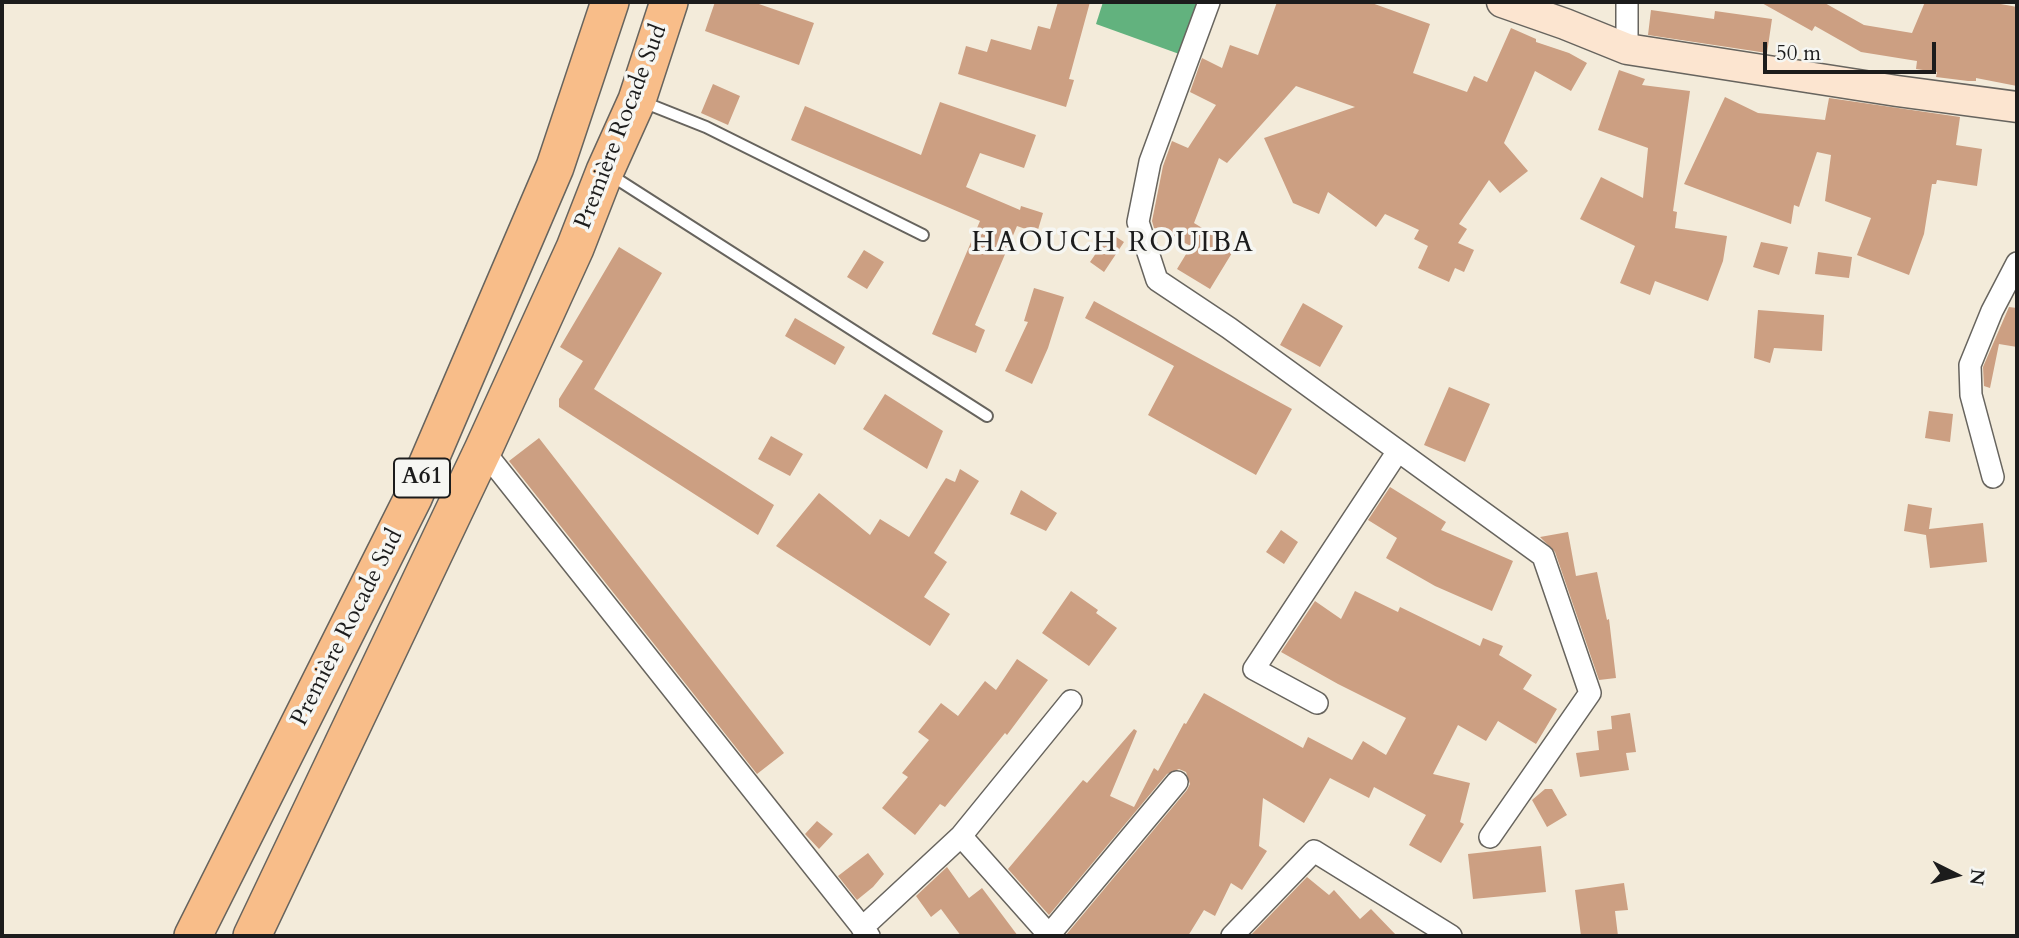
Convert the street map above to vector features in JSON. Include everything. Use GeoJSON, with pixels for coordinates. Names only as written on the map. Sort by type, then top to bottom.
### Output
{"type":"FeatureCollection","features":[{"type":"Feature","properties":{"kind":"highway","name":"Première Rocade Sud"},"geometry":{"type":"LineString","coordinates":[[193,936],[413,498],[555,167],[610,2]]}},
{"type":"Feature","properties":{"kind":"highway","name":"Première Rocade Sud"},"geometry":{"type":"LineString","coordinates":[[252,936],[483,450],[575,248],[637,100],[670,2]]}},
{"type":"Feature","properties":{"kind":"street"},"geometry":{"type":"LineString","coordinates":[[1209,2],[1150,162],[1138,222],[1157,280],[1229,328],[1543,556],[1590,692],[1490,836]]}},
{"type":"Feature","properties":{"kind":"street"},"geometry":{"type":"LineString","coordinates":[[1502,2],[1627,49],[2017,107]]}},
{"type":"Feature","properties":{"kind":"street"},"geometry":{"type":"LineString","coordinates":[[1627,49],[1628,2]]}},
{"type":"Feature","properties":{"kind":"street"},"geometry":{"type":"LineString","coordinates":[[1993,477],[1971,395],[1970,365],[1992,311],[2017,263]]}},
{"type":"Feature","properties":{"kind":"street"},"geometry":{"type":"LineString","coordinates":[[483,450],[865,932],[961,836],[1071,701]]}},
{"type":"Feature","properties":{"kind":"street"},"geometry":{"type":"LineString","coordinates":[[1317,703],[1254,669],[1398,451]]}},
{"type":"Feature","properties":{"kind":"street"},"geometry":{"type":"LineString","coordinates":[[961,836],[1050,935],[1177,782]]}},
{"type":"Feature","properties":{"kind":"street"},"geometry":{"type":"LineString","coordinates":[[1232,936],[1314,851],[1451,936]]}},
{"type":"Feature","properties":{"kind":"lane"},"geometry":{"type":"LineString","coordinates":[[637,100],[706,127],[923,235]]}},
{"type":"Feature","properties":{"kind":"lane"},"geometry":{"type":"LineString","coordinates":[[605,171],[987,416]]}},
{"type":"Feature","properties":{"kind":"green space"},"geometry":{"type":"Polygon","coordinates":[[[1103,2],[1201,2],[1182,55],[1096,24],[1103,2]]]}},
{"type":"Feature","properties":{"kind":"building"},"geometry":{"type":"Polygon","coordinates":[[[715,2],[753,2],[814,23],[799,65],[705,31],[715,2]]]}},
{"type":"Feature","properties":{"kind":"building"},"geometry":{"type":"Polygon","coordinates":[[[1058,2],[1090,2],[1069,79],[1074,80],[1066,107],[958,74],[966,46],[987,52],[991,39],[1031,50],[1038,26],[1050,29],[1058,2]]]}},
{"type":"Feature","properties":{"kind":"building"},"geometry":{"type":"Polygon","coordinates":[[[1277,2],[1369,2],[1430,24],[1413,73],[1467,92],[1474,76],[1487,82],[1511,28],[1536,39],[1536,42],[1569,53],[1587,63],[1571,91],[1535,71],[1504,143],[1528,171],[1500,193],[1489,180],[1459,224],[1467,229],[1458,243],[1474,250],[1464,272],[1455,268],[1449,282],[1418,268],[1428,246],[1414,239],[1419,230],[1385,214],[1376,227],[1328,192],[1319,214],[1293,203],[1264,138],[1355,107],[1296,86],[1227,163],[1219,158],[1194,223],[1235,248],[1210,289],[1177,269],[1191,246],[1154,228],[1152,221],[1163,166],[1172,141],[1188,148],[1216,105],[1190,92],[1202,58],[1222,68],[1230,45],[1258,55],[1277,2]]]}},
{"type":"Feature","properties":{"kind":"building"},"geometry":{"type":"Polygon","coordinates":[[[1760,2],[1823,2],[1864,25],[1912,33],[1925,2],[1990,2],[2017,7],[2017,86],[1976,78],[1976,81],[1968,81],[1936,77],[1937,72],[1916,69],[1917,61],[1861,52],[1815,26],[1812,31],[1760,2]]]}},
{"type":"Feature","properties":{"kind":"building"},"geometry":{"type":"Polygon","coordinates":[[[1651,10],[1714,19],[1715,11],[1772,19],[1767,53],[1648,35],[1651,10]]]}},
{"type":"Feature","properties":{"kind":"building"},"geometry":{"type":"Polygon","coordinates":[[[1619,70],[1645,79],[1642,85],[1690,91],[1673,211],[1677,212],[1675,228],[1727,236],[1723,261],[1708,301],[1655,281],[1650,295],[1620,283],[1635,246],[1580,219],[1601,177],[1643,198],[1648,148],[1598,130],[1619,70]]]}},
{"type":"Feature","properties":{"kind":"building"},"geometry":{"type":"Polygon","coordinates":[[[713,84],[740,96],[728,125],[701,113],[713,84]]]}},
{"type":"Feature","properties":{"kind":"building"},"geometry":{"type":"Polygon","coordinates":[[[1725,97],[1758,113],[1825,120],[1829,98],[1960,117],[1956,145],[1982,149],[1977,186],[1937,180],[1936,184],[1932,184],[1924,234],[1909,275],[1857,255],[1871,218],[1825,201],[1831,155],[1817,152],[1799,207],[1794,205],[1791,224],[1684,184],[1725,97]]]}},
{"type":"Feature","properties":{"kind":"building"},"geometry":{"type":"Polygon","coordinates":[[[940,102],[1036,135],[1024,168],[980,153],[966,187],[1020,210],[1021,206],[1043,213],[1037,233],[1017,226],[975,325],[985,330],[976,353],[932,334],[980,221],[791,140],[805,106],[921,155],[940,102]]]}},
{"type":"Feature","properties":{"kind":"building"},"geometry":{"type":"Polygon","coordinates":[[[1110,233],[1124,242],[1104,272],[1090,262],[1110,233]]]}},
{"type":"Feature","properties":{"kind":"building"},"geometry":{"type":"Polygon","coordinates":[[[1761,242],[1788,247],[1779,275],[1753,267],[1761,242]]]}},
{"type":"Feature","properties":{"kind":"building"},"geometry":{"type":"Polygon","coordinates":[[[619,247],[662,273],[594,389],[774,505],[758,535],[559,407],[559,399],[583,361],[560,347],[619,247]]]}},
{"type":"Feature","properties":{"kind":"building"},"geometry":{"type":"Polygon","coordinates":[[[864,250],[884,262],[867,289],[847,277],[864,250]]]}},
{"type":"Feature","properties":{"kind":"building"},"geometry":{"type":"Polygon","coordinates":[[[1818,252],[1852,257],[1849,278],[1815,274],[1818,252]]]}},
{"type":"Feature","properties":{"kind":"building"},"geometry":{"type":"Polygon","coordinates":[[[1034,288],[1064,297],[1048,348],[1032,384],[1005,371],[1028,322],[1024,321],[1034,288]]]}},
{"type":"Feature","properties":{"kind":"building"},"geometry":{"type":"Polygon","coordinates":[[[1094,301],[1292,409],[1256,475],[1148,415],[1174,366],[1085,318],[1094,301]]]}},
{"type":"Feature","properties":{"kind":"building"},"geometry":{"type":"Polygon","coordinates":[[[1303,303],[1343,326],[1320,367],[1280,345],[1303,303]]]}},
{"type":"Feature","properties":{"kind":"building"},"geometry":{"type":"Polygon","coordinates":[[[2009,307],[2017,308],[2017,347],[1999,344],[1990,388],[1984,386],[1983,367],[2009,307]]]}},
{"type":"Feature","properties":{"kind":"building"},"geometry":{"type":"Polygon","coordinates":[[[1758,310],[1824,315],[1822,351],[1774,348],[1770,363],[1754,358],[1758,310]]]}},
{"type":"Feature","properties":{"kind":"building"},"geometry":{"type":"Polygon","coordinates":[[[795,318],[845,347],[835,365],[785,336],[795,318]]]}},
{"type":"Feature","properties":{"kind":"building"},"geometry":{"type":"Polygon","coordinates":[[[1449,387],[1490,404],[1465,462],[1424,445],[1449,387]]]}},
{"type":"Feature","properties":{"kind":"building"},"geometry":{"type":"Polygon","coordinates":[[[885,394],[943,431],[927,469],[863,429],[885,394]]]}},
{"type":"Feature","properties":{"kind":"building"},"geometry":{"type":"Polygon","coordinates":[[[1929,411],[1953,414],[1950,442],[1925,438],[1929,411]]]}},
{"type":"Feature","properties":{"kind":"building"},"geometry":{"type":"Polygon","coordinates":[[[771,436],[803,454],[790,476],[758,459],[771,436]]]}},
{"type":"Feature","properties":{"kind":"building"},"geometry":{"type":"Polygon","coordinates":[[[539,438],[784,753],[757,774],[509,461],[539,438]]]}},
{"type":"Feature","properties":{"kind":"building"},"geometry":{"type":"Polygon","coordinates":[[[960,469],[979,481],[934,553],[947,562],[924,597],[950,614],[930,646],[776,546],[819,493],[870,535],[880,519],[909,537],[946,478],[955,482],[960,469]]]}},
{"type":"Feature","properties":{"kind":"building"},"geometry":{"type":"Polygon","coordinates":[[[1390,487],[1446,522],[1441,530],[1513,561],[1492,611],[1435,586],[1386,558],[1397,538],[1368,520],[1390,487]]]}},
{"type":"Feature","properties":{"kind":"building"},"geometry":{"type":"Polygon","coordinates":[[[1021,490],[1057,513],[1046,531],[1010,514],[1021,490]]]}},
{"type":"Feature","properties":{"kind":"building"},"geometry":{"type":"Polygon","coordinates":[[[1908,504],[1932,508],[1929,529],[1983,523],[1987,562],[1930,568],[1926,535],[1904,531],[1908,504]]]}},
{"type":"Feature","properties":{"kind":"building"},"geometry":{"type":"Polygon","coordinates":[[[1281,530],[1298,542],[1284,564],[1266,552],[1281,530]]]}},
{"type":"Feature","properties":{"kind":"building"},"geometry":{"type":"Polygon","coordinates":[[[1568,532],[1576,576],[1597,572],[1607,620],[1609,619],[1616,678],[1599,680],[1555,552],[1540,537],[1568,532]]]}},
{"type":"Feature","properties":{"kind":"building"},"geometry":{"type":"Polygon","coordinates":[[[1071,591],[1098,610],[1096,613],[1117,628],[1089,666],[1042,633],[1071,591]]]}},
{"type":"Feature","properties":{"kind":"building"},"geometry":{"type":"Polygon","coordinates":[[[1355,591],[1398,612],[1400,607],[1480,646],[1483,638],[1503,646],[1499,655],[1532,675],[1523,689],[1557,709],[1536,744],[1498,721],[1486,741],[1458,725],[1433,774],[1470,783],[1460,822],[1464,824],[1441,863],[1409,845],[1426,815],[1374,787],[1369,798],[1330,778],[1304,823],[1263,798],[1259,846],[1267,851],[1242,890],[1231,883],[1215,916],[1204,910],[1188,936],[1065,936],[1187,790],[1190,784],[1186,772],[1179,769],[1167,774],[1049,915],[1008,869],[1083,780],[1087,783],[1134,729],[1137,731],[1110,796],[1134,807],[1154,768],[1158,771],[1204,693],[1303,748],[1308,737],[1352,760],[1363,741],[1386,755],[1406,718],[1281,652],[1315,601],[1341,619],[1355,591]]]}},
{"type":"Feature","properties":{"kind":"building"},"geometry":{"type":"Polygon","coordinates":[[[1017,659],[1048,680],[1007,735],[1005,733],[945,807],[940,804],[915,835],[882,808],[908,777],[902,773],[929,740],[918,732],[941,703],[958,716],[985,681],[996,690],[1017,659]]]}},
{"type":"Feature","properties":{"kind":"building"},"geometry":{"type":"Polygon","coordinates":[[[1630,713],[1636,752],[1626,753],[1629,770],[1580,777],[1576,753],[1599,750],[1597,731],[1612,729],[1611,716],[1630,713]]]}},
{"type":"Feature","properties":{"kind":"building"},"geometry":{"type":"Polygon","coordinates":[[[1545,789],[1552,789],[1567,815],[1547,827],[1532,800],[1545,789]]]}},
{"type":"Feature","properties":{"kind":"building"},"geometry":{"type":"Polygon","coordinates":[[[817,821],[833,834],[819,849],[805,834],[817,821]]]}},
{"type":"Feature","properties":{"kind":"building"},"geometry":{"type":"Polygon","coordinates":[[[1541,846],[1546,892],[1473,899],[1468,854],[1541,846]]]}},
{"type":"Feature","properties":{"kind":"building"},"geometry":{"type":"Polygon","coordinates":[[[868,853],[884,874],[857,900],[838,876],[868,853]]]}},
{"type":"Feature","properties":{"kind":"building"},"geometry":{"type":"Polygon","coordinates":[[[947,867],[969,898],[982,888],[1018,936],[961,936],[941,909],[931,917],[916,896],[947,867]]]}},
{"type":"Feature","properties":{"kind":"building"},"geometry":{"type":"Polygon","coordinates":[[[1307,877],[1329,895],[1334,890],[1360,919],[1371,909],[1397,936],[1250,936],[1307,877]]]}},
{"type":"Feature","properties":{"kind":"building"},"geometry":{"type":"Polygon","coordinates":[[[1624,883],[1628,910],[1615,911],[1618,936],[1581,936],[1575,890],[1624,883]]]}},
{"type":"Feature","properties":{"kind":"district","name":"HAOUCH ROUIBA"},"geometry":{"type":"Point","coordinates":[1113,245]}}]}
